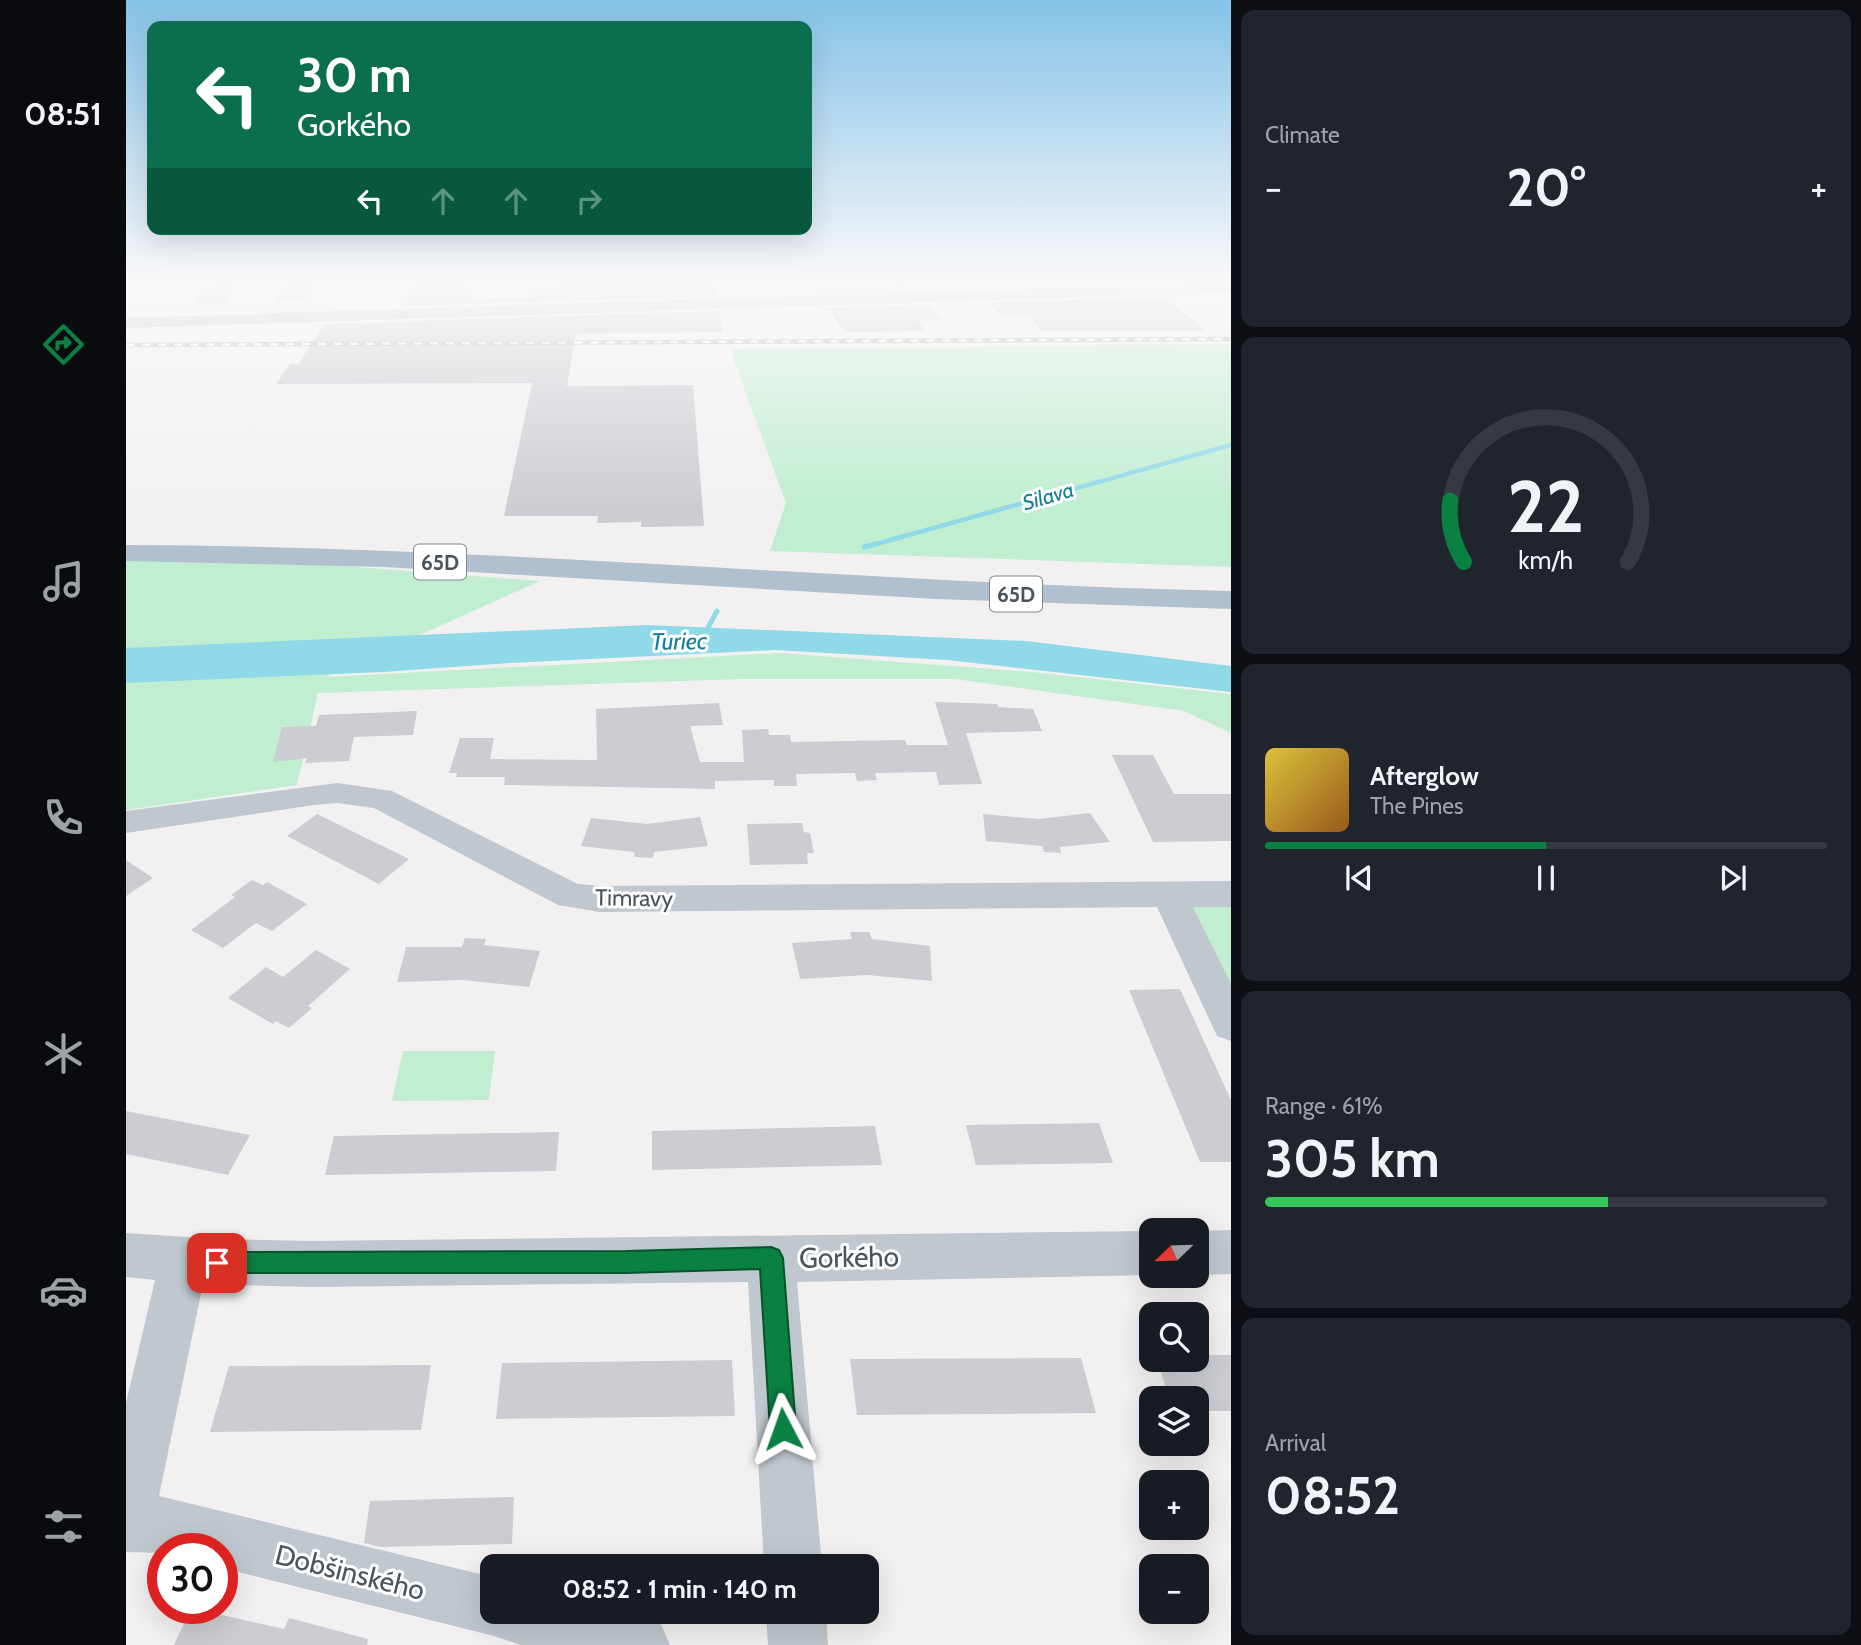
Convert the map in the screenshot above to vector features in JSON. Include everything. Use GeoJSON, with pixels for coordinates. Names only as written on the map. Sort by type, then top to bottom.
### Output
{"type":"FeatureCollection","features":[{"type":"Feature","properties":{"kind":"main road","name":"65D"},"geometry":{"type":"LineString","coordinates":[[126,539],[424,546],[839,570],[1231,583]]}},
{"type":"Feature","properties":{"kind":"main road","name":"65D"},"geometry":{"type":"LineString","coordinates":[[126,553],[401,560],[960,592],[1231,600]]}},
{"type":"Feature","properties":{"kind":"street","name":"Timravy"},"geometry":{"type":"LineString","coordinates":[[126,822],[314,795],[362,794],[381,798],[571,896],[614,899],[1231,894]]}},
{"type":"Feature","properties":{"kind":"street"},"geometry":{"type":"LineString","coordinates":[[1169,895],[1231,1025]]}},
{"type":"Feature","properties":{"kind":"street"},"geometry":{"type":"LineString","coordinates":[[1209,1253],[1231,1252]]}},
{"type":"Feature","properties":{"kind":"street","name":"Gorkého"},"geometry":{"type":"LineString","coordinates":[[126,1255],[184,1261],[572,1262],[1139,1253]]}},
{"type":"Feature","properties":{"kind":"street"},"geometry":{"type":"LineString","coordinates":[[771,1258],[792,1554]]}},
{"type":"Feature","properties":{"kind":"street"},"geometry":{"type":"LineString","coordinates":[[126,1522],[184,1261]]}},
{"type":"Feature","properties":{"kind":"street","name":"Dobšinského"},"geometry":{"type":"LineString","coordinates":[[126,1522],[167,1525],[480,1604]]}},
{"type":"Feature","properties":{"kind":"street"},"geometry":{"type":"LineString","coordinates":[[557,1624],[640,1645]]}},
{"type":"Feature","properties":{"kind":"street"},"geometry":{"type":"LineString","coordinates":[[797,1624],[799,1645]]}},
{"type":"Feature","properties":{"kind":"green space"},"geometry":{"type":"Polygon","coordinates":[[[733,355],[1231,355],[1231,567],[770,551],[786,503],[733,355]]]}},
{"type":"Feature","properties":{"kind":"green space"},"geometry":{"type":"Polygon","coordinates":[[[126,549],[540,581],[326,677],[780,653],[1032,672],[1231,694],[1231,733],[1184,711],[955,679],[742,679],[318,693],[297,785],[126,810],[126,549]]]}},
{"type":"Feature","properties":{"kind":"green space"},"geometry":{"type":"Polygon","coordinates":[[[1231,894],[1231,1025],[1169,895],[1231,894]]]}},
{"type":"Feature","properties":{"kind":"green space"},"geometry":{"type":"Polygon","coordinates":[[[403,1051],[495,1051],[489,1100],[392,1101],[403,1051]]]}},
{"type":"Feature","properties":{"kind":"water","name":"Turiec"},"geometry":{"type":"Polygon","coordinates":[[[648,625],[1026,641],[1231,666],[1231,692],[948,660],[775,650],[126,683],[126,648],[648,625]]]}},
{"type":"Feature","properties":{"kind":"building"},"geometry":{"type":"Polygon","coordinates":[[[304,355],[572,355],[567,386],[693,385],[704,526],[641,527],[641,522],[597,523],[598,516],[504,516],[532,383],[276,384],[290,364],[298,364],[304,355]]]}},
{"type":"Feature","properties":{"kind":"building"},"geometry":{"type":"Polygon","coordinates":[[[935,702],[997,704],[998,707],[1033,709],[1042,731],[966,733],[982,784],[939,785],[936,772],[875,773],[877,780],[857,781],[855,773],[796,774],[797,786],[774,786],[774,780],[715,781],[715,789],[504,785],[505,777],[456,777],[457,773],[449,773],[460,738],[494,738],[490,759],[597,760],[596,709],[719,703],[723,725],[690,726],[700,762],[744,762],[742,730],[768,729],[769,735],[790,735],[791,742],[905,740],[907,745],[948,745],[935,702]]]}},
{"type":"Feature","properties":{"kind":"building"},"geometry":{"type":"Polygon","coordinates":[[[417,711],[413,735],[354,737],[349,761],[305,763],[307,758],[273,762],[282,727],[316,726],[319,715],[417,711]]]}},
{"type":"Feature","properties":{"kind":"building"},"geometry":{"type":"Polygon","coordinates":[[[1112,755],[1153,755],[1174,794],[1231,794],[1231,841],[1153,842],[1112,755]]]}},
{"type":"Feature","properties":{"kind":"building"},"geometry":{"type":"Polygon","coordinates":[[[1090,813],[1110,842],[1060,847],[1061,853],[1044,852],[1042,846],[986,841],[983,814],[1039,819],[1090,813]]]}},
{"type":"Feature","properties":{"kind":"building"},"geometry":{"type":"Polygon","coordinates":[[[317,814],[409,859],[379,884],[287,836],[317,814]]]}},
{"type":"Feature","properties":{"kind":"building"},"geometry":{"type":"Polygon","coordinates":[[[700,817],[708,846],[654,852],[653,858],[635,857],[634,852],[581,846],[591,818],[648,824],[700,817]]]}},
{"type":"Feature","properties":{"kind":"building"},"geometry":{"type":"Polygon","coordinates":[[[802,823],[804,832],[810,833],[814,853],[807,853],[808,864],[750,865],[747,824],[802,823]]]}},
{"type":"Feature","properties":{"kind":"building"},"geometry":{"type":"Polygon","coordinates":[[[126,860],[153,878],[126,896],[126,860]]]}},
{"type":"Feature","properties":{"kind":"building"},"geometry":{"type":"Polygon","coordinates":[[[252,880],[263,885],[267,882],[307,904],[272,931],[256,923],[223,948],[191,930],[235,897],[231,895],[252,880]]]}},
{"type":"Feature","properties":{"kind":"building"},"geometry":{"type":"Polygon","coordinates":[[[850,932],[869,932],[872,939],[930,946],[932,981],[867,975],[800,979],[792,943],[852,939],[850,932]]]}},
{"type":"Feature","properties":{"kind":"building"},"geometry":{"type":"Polygon","coordinates":[[[465,938],[486,939],[484,945],[540,951],[529,987],[463,980],[397,982],[406,947],[462,947],[465,938]]]}},
{"type":"Feature","properties":{"kind":"building"},"geometry":{"type":"Polygon","coordinates":[[[316,950],[350,969],[308,1006],[312,1008],[289,1028],[276,1021],[273,1024],[228,998],[266,967],[283,977],[316,950]]]}},
{"type":"Feature","properties":{"kind":"building"},"geometry":{"type":"Polygon","coordinates":[[[1180,989],[1231,1100],[1231,1162],[1200,1162],[1129,990],[1180,989]]]}},
{"type":"Feature","properties":{"kind":"building"},"geometry":{"type":"Polygon","coordinates":[[[126,1111],[250,1135],[228,1175],[126,1154],[126,1111]]]}},
{"type":"Feature","properties":{"kind":"building"},"geometry":{"type":"Polygon","coordinates":[[[1099,1123],[1113,1163],[976,1165],[966,1125],[1099,1123]]]}},
{"type":"Feature","properties":{"kind":"building"},"geometry":{"type":"Polygon","coordinates":[[[875,1126],[882,1165],[652,1170],[652,1131],[875,1126]]]}},
{"type":"Feature","properties":{"kind":"building"},"geometry":{"type":"Polygon","coordinates":[[[559,1132],[556,1171],[325,1175],[334,1136],[559,1132]]]}},
{"type":"Feature","properties":{"kind":"building"},"geometry":{"type":"Polygon","coordinates":[[[1209,1355],[1231,1355],[1231,1411],[1209,1411],[1209,1386],[1165,1386],[1161,1372],[1209,1372],[1209,1355]]]}},
{"type":"Feature","properties":{"kind":"building"},"geometry":{"type":"Polygon","coordinates":[[[1081,1358],[1096,1413],[857,1415],[850,1359],[1081,1358]]]}},
{"type":"Feature","properties":{"kind":"building"},"geometry":{"type":"Polygon","coordinates":[[[732,1360],[735,1416],[496,1419],[502,1363],[732,1360]]]}},
{"type":"Feature","properties":{"kind":"building"},"geometry":{"type":"Polygon","coordinates":[[[431,1365],[421,1430],[210,1432],[229,1366],[431,1365]]]}},
{"type":"Feature","properties":{"kind":"building"},"geometry":{"type":"Polygon","coordinates":[[[514,1497],[512,1544],[381,1547],[364,1543],[370,1501],[514,1497]]]}},
{"type":"Feature","properties":{"kind":"building"},"geometry":{"type":"Polygon","coordinates":[[[289,1618],[368,1639],[367,1645],[174,1645],[184,1624],[238,1624],[238,1619],[284,1629],[289,1618]]]}},
{"type":"Feature","properties":{"kind":"waterway","name":"Silava"},"geometry":{"type":"LineString","coordinates":[[869,546],[1231,445]]}},
{"type":"Feature","properties":{"kind":"waterway","name":"Silava"},"geometry":{"type":"LineString","coordinates":[[864,547],[875,544]]}},
{"type":"Feature","properties":{"kind":"waterway","name":"Silava"},"geometry":{"type":"LineString","coordinates":[[704,635],[717,611]]}},
{"type":"Feature","properties":{"kind":"route"},"geometry":{"type":"LineString","coordinates":[[217,1263],[626,1262],[771,1258],[783,1429]]}}]}
